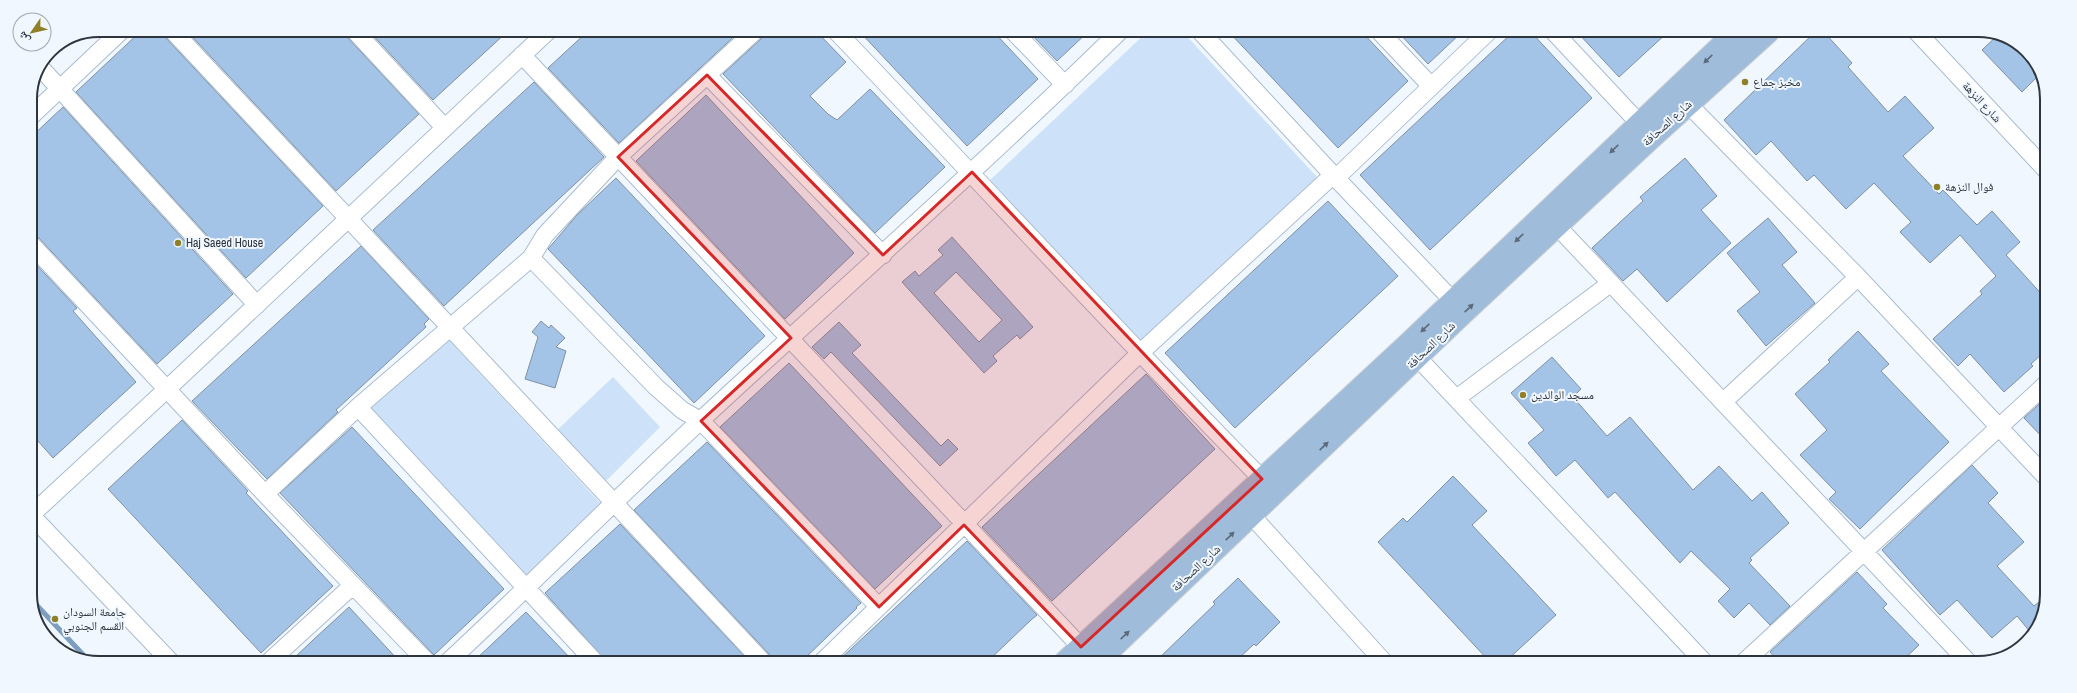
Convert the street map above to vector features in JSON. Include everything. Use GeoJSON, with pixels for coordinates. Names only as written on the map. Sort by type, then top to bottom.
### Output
{"type":"FeatureCollection","features":[{"type":"Feature","properties":{"kind":"main road","name":"شارع الصحافة"},"geometry":{"type":"LineString","coordinates":[[1103,656],[1268,486],[1453,301],[1730,37]]}},
{"type":"Feature","properties":{"kind":"main road","name":"شارع الصحافة"},"geometry":{"type":"LineString","coordinates":[[1268,486],[1418,358],[1463,313],[1762,37]]}},
{"type":"Feature","properties":{"kind":"main road","name":"شارع الصحافة"},"geometry":{"type":"LineString","coordinates":[[1073,655],[1246,509]]}},
{"type":"Feature","properties":{"kind":"street"},"geometry":{"type":"LineString","coordinates":[[37,109],[115,37]]}},
{"type":"Feature","properties":{"kind":"street"},"geometry":{"type":"LineString","coordinates":[[178,37],[756,656]]}},
{"type":"Feature","properties":{"kind":"street"},"geometry":{"type":"LineString","coordinates":[[360,37],[444,127]]}},
{"type":"Feature","properties":{"kind":"street"},"geometry":{"type":"LineString","coordinates":[[37,509],[257,305],[522,55],[538,37]]}},
{"type":"Feature","properties":{"kind":"street"},"geometry":{"type":"LineString","coordinates":[[265,494],[358,408],[531,258],[545,235],[618,157],[748,37]]}},
{"type":"Feature","properties":{"kind":"street"},"geometry":{"type":"LineString","coordinates":[[842,37],[972,172],[1140,353],[1268,486]]}},
{"type":"Feature","properties":{"kind":"street"},"geometry":{"type":"LineString","coordinates":[[1019,37],[1065,85]]}},
{"type":"Feature","properties":{"kind":"street"},"geometry":{"type":"LineString","coordinates":[[454,656],[526,589],[612,503],[972,172],[1114,37]]}},
{"type":"Feature","properties":{"kind":"street"},"geometry":{"type":"LineString","coordinates":[[1206,37],[1334,177],[1453,301]]}},
{"type":"Feature","properties":{"kind":"street"},"geometry":{"type":"LineString","coordinates":[[1385,37],[1431,86]]}},
{"type":"Feature","properties":{"kind":"street"},"geometry":{"type":"LineString","coordinates":[[828,656],[1140,353],[1334,177],[1483,37]]}},
{"type":"Feature","properties":{"kind":"street"},"geometry":{"type":"LineString","coordinates":[[1559,37],[1640,124]]}},
{"type":"Feature","properties":{"kind":"street","name":"شارع النزهة"},"geometry":{"type":"LineString","coordinates":[[1922,37],[2040,165]]}},
{"type":"Feature","properties":{"kind":"street"},"geometry":{"type":"LineString","coordinates":[[522,55],[791,338],[964,525],[1073,655]]}},
{"type":"Feature","properties":{"kind":"street"},"geometry":{"type":"LineString","coordinates":[[44,71],[257,305]]}},
{"type":"Feature","properties":{"kind":"street"},"geometry":{"type":"LineString","coordinates":[[707,75],[882,255]]}},
{"type":"Feature","properties":{"kind":"street"},"geometry":{"type":"LineString","coordinates":[[1688,104],[1858,277],[2040,471]]}},
{"type":"Feature","properties":{"kind":"street"},"geometry":{"type":"LineString","coordinates":[[1557,226],[1865,551],[1962,656]]}},
{"type":"Feature","properties":{"kind":"street"},"geometry":{"type":"LineString","coordinates":[[37,251],[352,586],[421,656]]}},
{"type":"Feature","properties":{"kind":"street"},"geometry":{"type":"LineString","coordinates":[[531,258],[656,387],[682,410],[700,421],[879,608]]}},
{"type":"Feature","properties":{"kind":"street"},"geometry":{"type":"LineString","coordinates":[[1723,402],[1858,277]]}},
{"type":"Feature","properties":{"kind":"street"},"geometry":{"type":"LineString","coordinates":[[1457,398],[1611,283]]}},
{"type":"Feature","properties":{"kind":"street"},"geometry":{"type":"LineString","coordinates":[[1418,358],[1698,656]]}},
{"type":"Feature","properties":{"kind":"street"},"geometry":{"type":"LineString","coordinates":[[1751,656],[2040,389]]}},
{"type":"Feature","properties":{"kind":"street"},"geometry":{"type":"LineString","coordinates":[[358,408],[589,656]]}},
{"type":"Feature","properties":{"kind":"street"},"geometry":{"type":"LineString","coordinates":[[1246,509],[1379,656]]}},
{"type":"Feature","properties":{"kind":"street"},"geometry":{"type":"LineString","coordinates":[[37,522],[165,656]]}},
{"type":"Feature","properties":{"kind":"street"},"geometry":{"type":"LineString","coordinates":[[275,656],[352,586]]}},
{"type":"Feature","properties":{"kind":"highlighted area"},"geometry":{"type":"Polygon","coordinates":[[[707,75],[883,255],[972,172],[1262,479],[1081,647],[964,525],[879,607],[701,421],[791,338],[618,157],[707,75]]]}},
{"type":"Feature","properties":{"kind":"shaded area"},"geometry":{"type":"Polygon","coordinates":[[[1142,37],[1188,37],[1317,177],[1141,345],[988,182],[1142,37]]]}},
{"type":"Feature","properties":{"kind":"shaded area"},"geometry":{"type":"Polygon","coordinates":[[[446,337],[602,505],[526,575],[371,408],[446,337]]]}},
{"type":"Feature","properties":{"kind":"shaded area"},"geometry":{"type":"Polygon","coordinates":[[[613,377],[660,427],[605,482],[555,432],[613,377]]]}},
{"type":"Feature","properties":{"kind":"building"},"geometry":{"type":"Polygon","coordinates":[[[135,37],[165,37],[323,206],[246,278],[76,92],[135,37]]]}},
{"type":"Feature","properties":{"kind":"building"},"geometry":{"type":"Polygon","coordinates":[[[193,37],[347,37],[419,114],[336,191],[193,37]]]}},
{"type":"Feature","properties":{"kind":"building"},"geometry":{"type":"Polygon","coordinates":[[[374,37],[501,37],[433,100],[374,37]]]}},
{"type":"Feature","properties":{"kind":"building"},"geometry":{"type":"Polygon","coordinates":[[[582,37],[734,37],[619,143],[548,68],[582,37]]]}},
{"type":"Feature","properties":{"kind":"building"},"geometry":{"type":"Polygon","coordinates":[[[822,37],[846,62],[810,96],[828,114],[837,120],[870,89],[945,167],[875,233],[723,74],[762,38],[822,37]]]}},
{"type":"Feature","properties":{"kind":"building"},"geometry":{"type":"Polygon","coordinates":[[[865,37],[999,37],[1038,79],[967,146],[865,37]]]}},
{"type":"Feature","properties":{"kind":"building"},"geometry":{"type":"Polygon","coordinates":[[[1034,37],[1083,37],[1057,61],[1034,37]]]}},
{"type":"Feature","properties":{"kind":"building"},"geometry":{"type":"Polygon","coordinates":[[[1234,37],[1367,37],[1408,81],[1338,148],[1234,37]]]}},
{"type":"Feature","properties":{"kind":"building"},"geometry":{"type":"Polygon","coordinates":[[[1403,37],[1457,37],[1428,64],[1403,37]]]}},
{"type":"Feature","properties":{"kind":"building"},"geometry":{"type":"Polygon","coordinates":[[[1508,37],[1536,37],[1592,98],[1430,250],[1360,175],[1508,37]]]}},
{"type":"Feature","properties":{"kind":"building"},"geometry":{"type":"Polygon","coordinates":[[[1582,37],[1663,37],[1619,77],[1582,37]]]}},
{"type":"Feature","properties":{"kind":"building"},"geometry":{"type":"Polygon","coordinates":[[[1810,37],[1829,37],[1852,63],[1848,67],[1888,112],[1905,96],[1934,128],[1903,156],[1939,194],[1943,190],[1977,225],[1992,211],[2020,242],[2006,255],[2040,292],[2040,356],[2031,364],[2033,366],[2004,392],[1970,354],[1958,366],[1933,339],[1982,294],[1980,291],[1996,276],[1960,235],[1930,263],[1900,232],[1911,222],[1874,183],[1846,209],[1814,175],[1807,181],[1771,141],[1756,155],[1724,120],[1810,37]]]}},
{"type":"Feature","properties":{"kind":"building"},"geometry":{"type":"Polygon","coordinates":[[[1994,39],[2012,47],[2025,58],[2032,68],[2036,78],[2022,92],[1982,50],[1994,39]]]}},
{"type":"Feature","properties":{"kind":"building"},"geometry":{"type":"Polygon","coordinates":[[[534,82],[604,157],[444,306],[373,230],[534,82]]]}},
{"type":"Feature","properties":{"kind":"building"},"geometry":{"type":"Polygon","coordinates":[[[706,95],[854,253],[785,319],[636,161],[706,95]]]}},
{"type":"Feature","properties":{"kind":"building"},"geometry":{"type":"Polygon","coordinates":[[[63,107],[233,294],[157,364],[37,236],[37,131],[63,107]]]}},
{"type":"Feature","properties":{"kind":"building"},"geometry":{"type":"Polygon","coordinates":[[[1685,158],[1717,196],[1701,210],[1731,243],[1667,302],[1637,269],[1623,281],[1592,248],[1643,201],[1640,197],[1685,158]]]}},
{"type":"Feature","properties":{"kind":"building"},"geometry":{"type":"Polygon","coordinates":[[[616,178],[765,336],[694,403],[548,249],[577,215],[616,178]]]}},
{"type":"Feature","properties":{"kind":"building"},"geometry":{"type":"Polygon","coordinates":[[[1328,201],[1398,276],[1235,428],[1165,353],[1328,201]]]}},
{"type":"Feature","properties":{"kind":"building"},"geometry":{"type":"Polygon","coordinates":[[[1768,218],[1797,252],[1782,265],[1815,303],[1766,346],[1737,311],[1760,292],[1727,253],[1768,218]]]}},
{"type":"Feature","properties":{"kind":"building"},"geometry":{"type":"Polygon","coordinates":[[[952,237],[1033,327],[1020,339],[1017,335],[993,356],[997,361],[984,373],[902,282],[915,271],[919,276],[943,255],[938,250],[952,237]],[[956,272],[934,293],[979,342],[1002,320],[956,272]]]}},
{"type":"Feature","properties":{"kind":"building"},"geometry":{"type":"Polygon","coordinates":[[[361,246],[429,319],[424,324],[426,327],[336,410],[338,412],[267,479],[192,401],[361,246]]]}},
{"type":"Feature","properties":{"kind":"building"},"geometry":{"type":"Polygon","coordinates":[[[37,265],[77,308],[73,311],[136,382],[53,458],[37,440],[37,265]]]}},
{"type":"Feature","properties":{"kind":"building"},"geometry":{"type":"Polygon","coordinates":[[[541,321],[549,328],[551,325],[565,338],[556,347],[566,351],[555,388],[525,379],[538,337],[532,332],[541,321]]]}},
{"type":"Feature","properties":{"kind":"building"},"geometry":{"type":"Polygon","coordinates":[[[839,322],[861,345],[852,353],[941,446],[948,439],[958,449],[940,466],[831,352],[824,359],[812,347],[839,322]]]}},
{"type":"Feature","properties":{"kind":"building"},"geometry":{"type":"Polygon","coordinates":[[[1858,331],[1889,364],[1881,371],[1949,442],[1860,529],[1829,499],[1836,492],[1800,455],[1827,430],[1795,394],[1830,362],[1828,360],[1858,331]]]}},
{"type":"Feature","properties":{"kind":"building"},"geometry":{"type":"Polygon","coordinates":[[[1552,357],[1581,389],[1573,397],[1607,436],[1630,417],[1693,490],[1719,466],[1752,501],[1762,492],[1789,523],[1750,558],[1752,560],[1749,563],[1790,606],[1770,625],[1749,603],[1734,618],[1718,601],[1730,589],[1691,551],[1680,563],[1615,492],[1608,498],[1575,460],[1556,476],[1528,443],[1544,430],[1511,393],[1552,357]]]}},
{"type":"Feature","properties":{"kind":"building"},"geometry":{"type":"Polygon","coordinates":[[[789,363],[942,526],[875,589],[720,427],[789,363]]]}},
{"type":"Feature","properties":{"kind":"building"},"geometry":{"type":"Polygon","coordinates":[[[1146,374],[1215,449],[1052,601],[982,527],[1146,374]]]}},
{"type":"Feature","properties":{"kind":"building"},"geometry":{"type":"Polygon","coordinates":[[[2040,403],[2040,435],[2024,418],[2040,403]]]}},
{"type":"Feature","properties":{"kind":"building"},"geometry":{"type":"Polygon","coordinates":[[[182,420],[248,491],[246,493],[333,586],[261,653],[108,489],[182,420]]]}},
{"type":"Feature","properties":{"kind":"building"},"geometry":{"type":"Polygon","coordinates":[[[352,427],[504,589],[434,655],[280,493],[352,427]]]}},
{"type":"Feature","properties":{"kind":"building"},"geometry":{"type":"Polygon","coordinates":[[[707,442],[861,603],[807,656],[770,656],[634,510],[707,442]]]}},
{"type":"Feature","properties":{"kind":"building"},"geometry":{"type":"Polygon","coordinates":[[[1972,465],[1998,493],[1988,503],[2024,542],[1997,566],[2034,606],[2039,602],[2035,618],[2028,630],[2017,616],[1992,638],[1957,600],[1940,615],[1882,550],[1972,465]]]}},
{"type":"Feature","properties":{"kind":"building"},"geometry":{"type":"Polygon","coordinates":[[[1453,476],[1487,511],[1472,525],[1556,615],[1512,656],[1484,656],[1378,542],[1403,518],[1407,522],[1453,476]]]}},
{"type":"Feature","properties":{"kind":"building"},"geometry":{"type":"Polygon","coordinates":[[[620,524],[744,656],[602,656],[545,593],[620,524]]]}},
{"type":"Feature","properties":{"kind":"building"},"geometry":{"type":"Polygon","coordinates":[[[967,541],[1037,615],[993,656],[843,656],[967,541]]]}},
{"type":"Feature","properties":{"kind":"building"},"geometry":{"type":"Polygon","coordinates":[[[1857,572],[1887,604],[1883,608],[1919,645],[1907,656],[1774,656],[1770,652],[1857,572]]]}},
{"type":"Feature","properties":{"kind":"building"},"geometry":{"type":"Polygon","coordinates":[[[1238,578],[1280,622],[1256,646],[1254,644],[1241,656],[1161,656],[1215,604],[1213,602],[1238,578]]]}},
{"type":"Feature","properties":{"kind":"building"},"geometry":{"type":"Polygon","coordinates":[[[349,607],[394,656],[296,656],[349,607]]]}},
{"type":"Feature","properties":{"kind":"building"},"geometry":{"type":"Polygon","coordinates":[[[526,612],[568,656],[479,656],[526,612]]]}},
{"type":"Feature","properties":{"kind":"waterway"},"geometry":{"type":"LineString","coordinates":[[38,607],[82,654]]}},
{"type":"Feature","properties":{"kind":"place","name":"مخبز جماع"},"geometry":{"type":"Point","coordinates":[1745,82]}},
{"type":"Feature","properties":{"kind":"place","name":"فوال النزهة"},"geometry":{"type":"Point","coordinates":[1937,187]}},
{"type":"Feature","properties":{"kind":"place","name":"Haj Saeed House"},"geometry":{"type":"Point","coordinates":[178,243]}},
{"type":"Feature","properties":{"kind":"place","name":"مسجد الوالدين"},"geometry":{"type":"Point","coordinates":[1523,395]}},
{"type":"Feature","properties":{"kind":"place","name":"جامعة السودان القسم الجنوبي"},"geometry":{"type":"Point","coordinates":[55,619]}}]}
